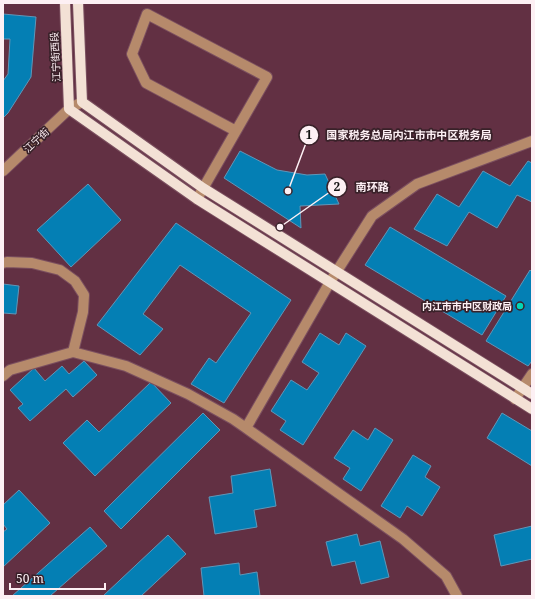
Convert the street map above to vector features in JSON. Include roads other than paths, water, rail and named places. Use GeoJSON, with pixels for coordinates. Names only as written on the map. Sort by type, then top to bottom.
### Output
{"type":"FeatureCollection","features":[{"type":"Feature","properties":{"kind":"main road","name":"江宁街西段"},"geometry":{"type":"LineString","coordinates":[[64,3],[69,109]]}},
{"type":"Feature","properties":{"kind":"main road"},"geometry":{"type":"LineString","coordinates":[[78,3],[82,102],[203,188],[532,394]]}},
{"type":"Feature","properties":{"kind":"main road"},"geometry":{"type":"LineString","coordinates":[[69,109],[197,199],[532,409]]}},
{"type":"Feature","properties":{"kind":"street"},"geometry":{"type":"LineString","coordinates":[[197,199],[267,77],[147,14],[132,54],[146,83],[236,131]]}},
{"type":"Feature","properties":{"kind":"street","name":"江宁街"},"geometry":{"type":"LineString","coordinates":[[3,171],[69,109],[82,102]]}},
{"type":"Feature","properties":{"kind":"street"},"geometry":{"type":"LineString","coordinates":[[246,428],[336,271],[372,216],[417,184],[532,141]]}},
{"type":"Feature","properties":{"kind":"street"},"geometry":{"type":"LineString","coordinates":[[3,263],[32,262],[60,270],[75,281],[84,295],[84,312],[73,352]]}},
{"type":"Feature","properties":{"kind":"street"},"geometry":{"type":"LineString","coordinates":[[3,376],[10,370],[73,352],[126,366],[188,394],[233,419],[403,539],[446,576],[457,596]]}},
{"type":"Feature","properties":{"kind":"street"},"geometry":{"type":"LineString","coordinates":[[515,399],[532,374]]}},
{"type":"Feature","properties":{"kind":"place","name":"国家税务总局内江市市中区税务局"},"geometry":{"type":"Point","coordinates":[288,191]}},
{"type":"Feature","properties":{"kind":"place","name":"南环路"},"geometry":{"type":"Point","coordinates":[280,227]}},
{"type":"Feature","properties":{"kind":"place","name":"内江市市中区财政局"},"geometry":{"type":"Point","coordinates":[520,306]}}]}
